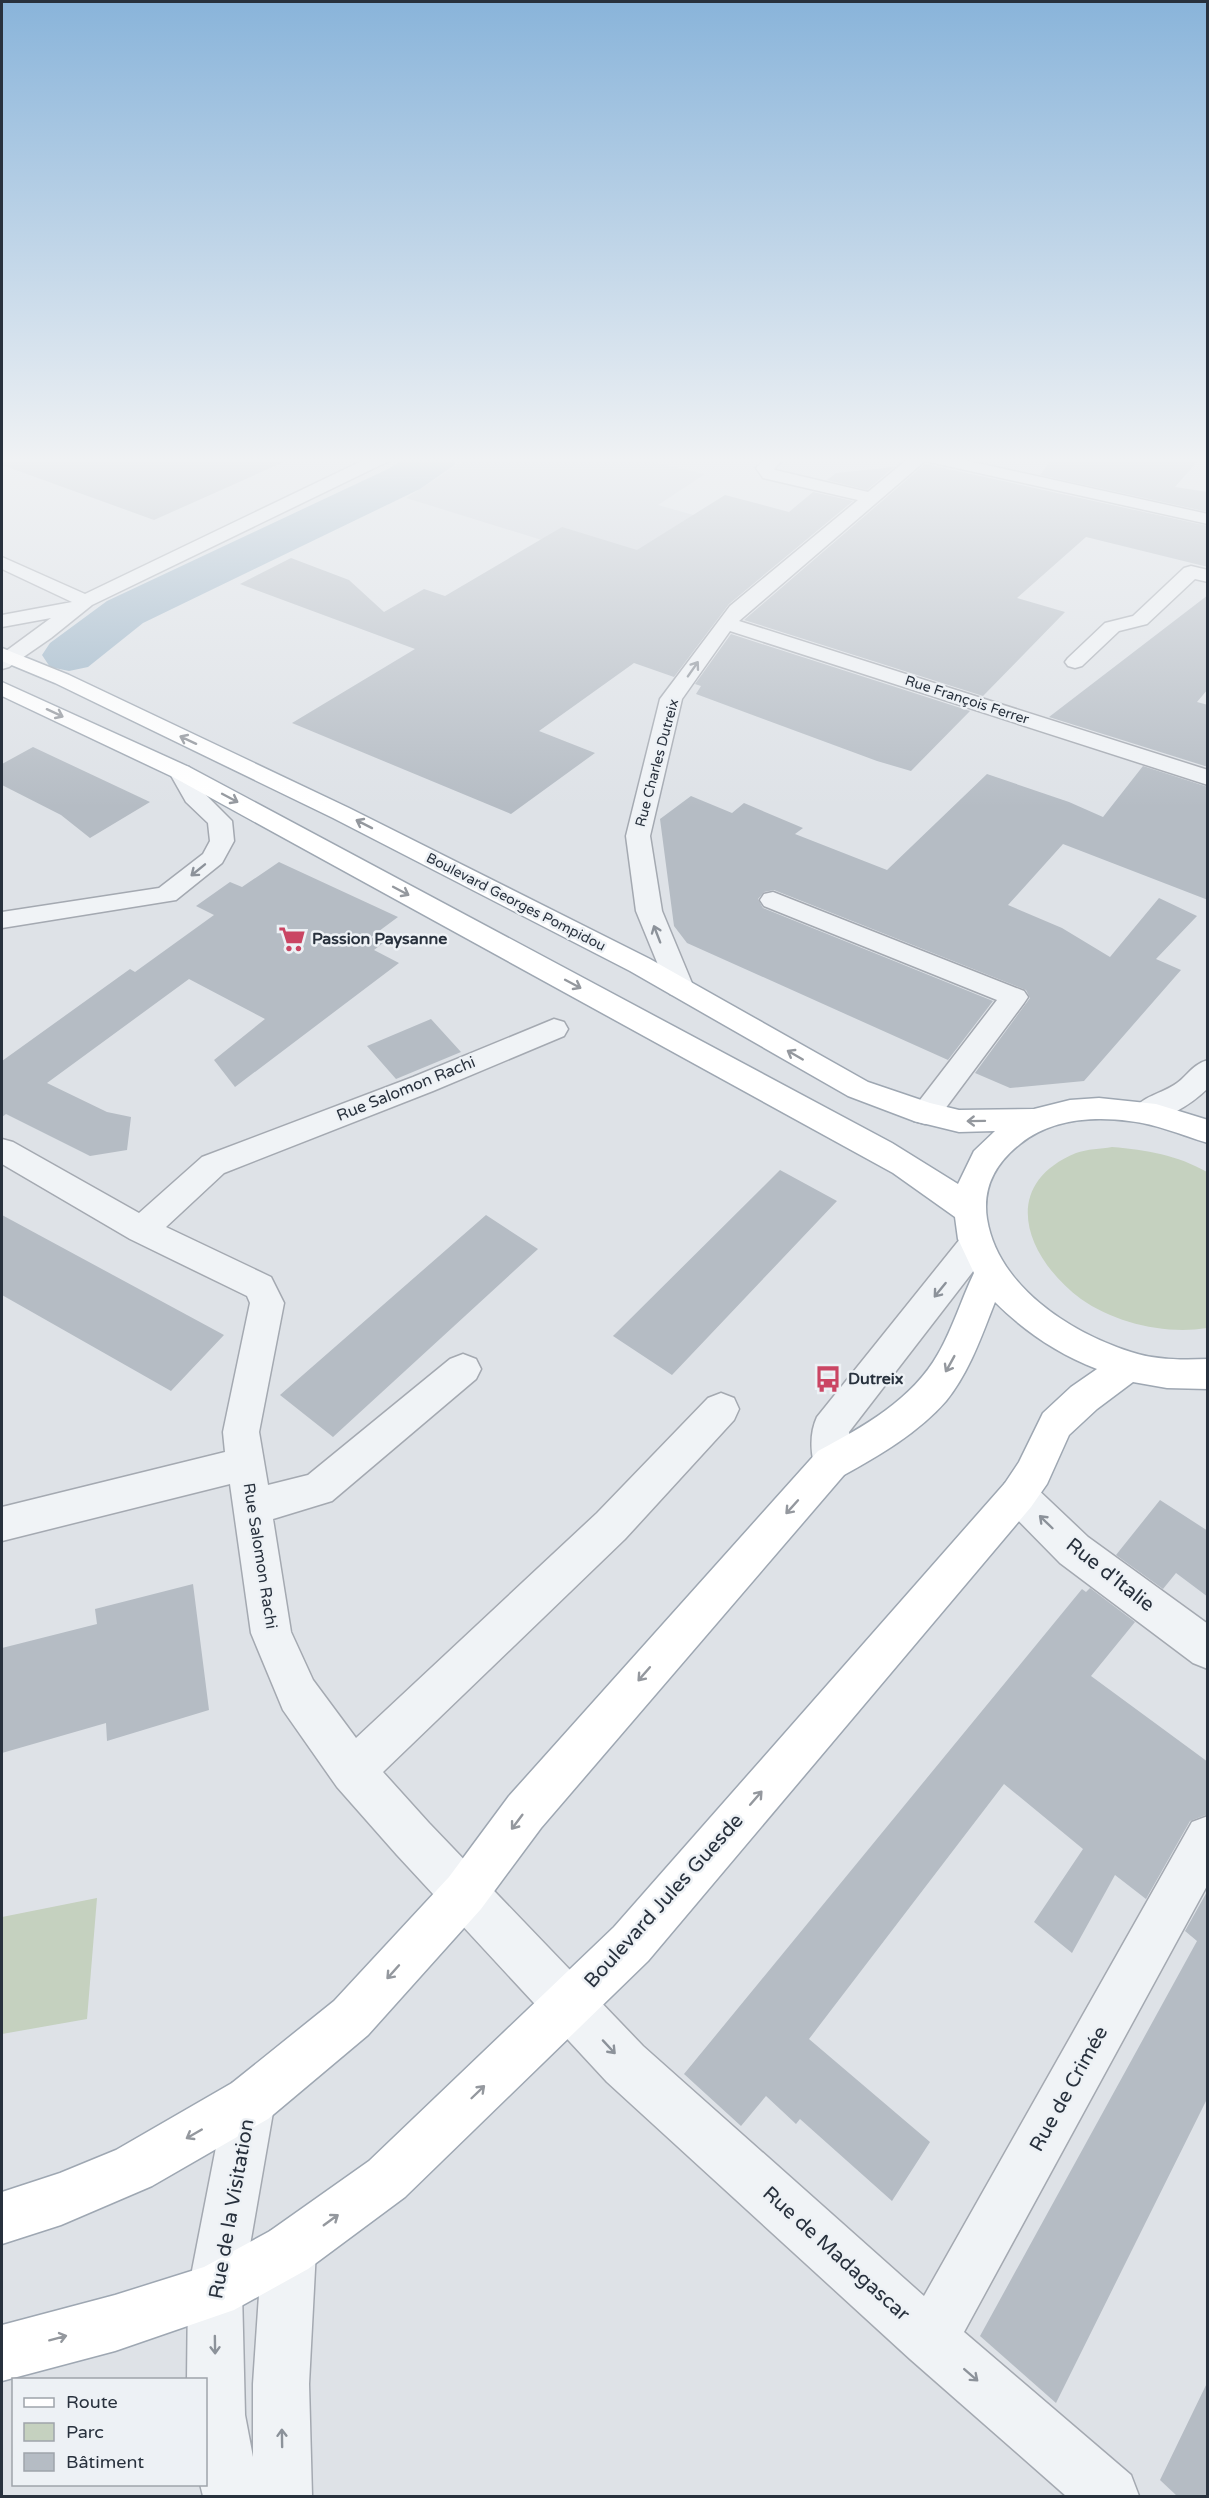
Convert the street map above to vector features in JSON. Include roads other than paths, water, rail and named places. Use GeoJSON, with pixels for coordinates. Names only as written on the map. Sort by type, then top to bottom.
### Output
{"type":"FeatureCollection","features":[{"type":"Feature","properties":{"kind":"main road","name":"Boulevard Georges Pompidou"},"geometry":{"type":"LineString","coordinates":[[4,658],[62,680],[341,813],[640,965],[858,1089],[925,1113],[959,1121],[1035,1120]]}},
{"type":"Feature","properties":{"kind":"main road"},"geometry":{"type":"LineString","coordinates":[[2,688],[181,772],[921,1173],[950,1193],[979,1242],[1025,1311],[1072,1344],[1128,1366],[1179,1375],[1208,1374]]}},
{"type":"Feature","properties":{"kind":"main road","name":"Boulevard Georges Pompidou"},"geometry":{"type":"LineString","coordinates":[[979,1242],[974,1182],[986,1156],[1007,1136],[1035,1120],[1064,1112],[1097,1108],[1147,1112],[1208,1132]]}},
{"type":"Feature","properties":{"kind":"main road"},"geometry":{"type":"LineString","coordinates":[[2,2218],[61,2199],[134,2168],[250,2101],[351,2018],[465,1893],[525,1812],[831,1463],[866,1445],[917,1405],[942,1379],[957,1351],[979,1242]]}},
{"type":"Feature","properties":{"kind":"main road","name":"Boulevard Jules Guesde"},"geometry":{"type":"LineString","coordinates":[[2,2353],[115,2324],[215,2291],[289,2250],[387,2179],[631,1944],[1018,1495],[1034,1472],[1056,1424],[1084,1398],[1128,1366]]}},
{"type":"Feature","properties":{"kind":"street"},"geometry":{"type":"LineString","coordinates":[[23,574],[79,605]]}},
{"type":"Feature","properties":{"kind":"street"},"geometry":{"type":"LineString","coordinates":[[4,658],[44,634],[79,605],[144,574]]}},
{"type":"Feature","properties":{"kind":"street","name":"Rue Charles Dutreix"},"geometry":{"type":"LineString","coordinates":[[681,988],[649,911],[638,836],[672,699],[737,610],[781,574]]}},
{"type":"Feature","properties":{"kind":"street"},"geometry":{"type":"LineString","coordinates":[[1075,662],[1112,627],[1140,620],[1189,574]]}},
{"type":"Feature","properties":{"kind":"street"},"geometry":{"type":"LineString","coordinates":[[2,621],[79,605]]}},
{"type":"Feature","properties":{"kind":"street","name":"Rue François Ferrer"},"geometry":{"type":"LineString","coordinates":[[726,623],[1208,778]]}},
{"type":"Feature","properties":{"kind":"street"},"geometry":{"type":"LineString","coordinates":[[2,920],[167,895],[213,858],[222,841],[220,821],[194,797],[181,772]]}},
{"type":"Feature","properties":{"kind":"street"},"geometry":{"type":"LineString","coordinates":[[773,900],[1014,997],[925,1113]]}},
{"type":"Feature","properties":{"kind":"street","name":"Rue Salomon Rachi"},"geometry":{"type":"LineString","coordinates":[[142,1230],[213,1165],[423,1084],[554,1029]]}},
{"type":"Feature","properties":{"kind":"street"},"geometry":{"type":"LineString","coordinates":[[1147,1112],[1187,1091],[1208,1070]]}},
{"type":"Feature","properties":{"kind":"street","name":"Rue Salomon Rachi"},"geometry":{"type":"LineString","coordinates":[[2,1150],[142,1230],[259,1287],[267,1303],[265,1321],[241,1432],[271,1633],[298,1695],[353,1771],[465,1893]]}},
{"type":"Feature","properties":{"kind":"street"},"geometry":{"type":"LineString","coordinates":[[831,1463],[830,1428],[979,1242]]}},
{"type":"Feature","properties":{"kind":"street"},"geometry":{"type":"LineString","coordinates":[[252,1507],[319,1489],[463,1369]]}},
{"type":"Feature","properties":{"kind":"street"},"geometry":{"type":"LineString","coordinates":[[353,1771],[611,1526],[721,1409]]}},
{"type":"Feature","properties":{"kind":"street"},"geometry":{"type":"LineString","coordinates":[[2,1524],[246,1463]]}},
{"type":"Feature","properties":{"kind":"street","name":"Rue d'Italie"},"geometry":{"type":"LineString","coordinates":[[1018,1495],[1074,1550],[1208,1649]]}},
{"type":"Feature","properties":{"kind":"street","name":"Rue de Crimée"},"geometry":{"type":"LineString","coordinates":[[930,2339],[1208,1838]]}},
{"type":"Feature","properties":{"kind":"street","name":"Rue de Madagascar"},"geometry":{"type":"LineString","coordinates":[[465,1893],[625,2064],[930,2339],[1110,2496]]}},
{"type":"Feature","properties":{"kind":"street","name":"Rue de la Visitation"},"geometry":{"type":"LineString","coordinates":[[232,2496],[216,2415],[215,2291],[250,2101]]}},
{"type":"Feature","properties":{"kind":"street"},"geometry":{"type":"LineString","coordinates":[[284,2496],[281,2384],[289,2250]]}},
{"type":"Feature","properties":{"kind":"waterway"},"geometry":{"type":"LineString","coordinates":[[69,655],[125,612],[206,574]]}},
{"type":"Feature","properties":{"kind":"place","name":"Passion Paysanne"},"geometry":{"type":"Point","coordinates":[292,939]}},
{"type":"Feature","properties":{"kind":"place","name":"Dutreix"},"geometry":{"type":"Point","coordinates":[828,1379]}}]}
